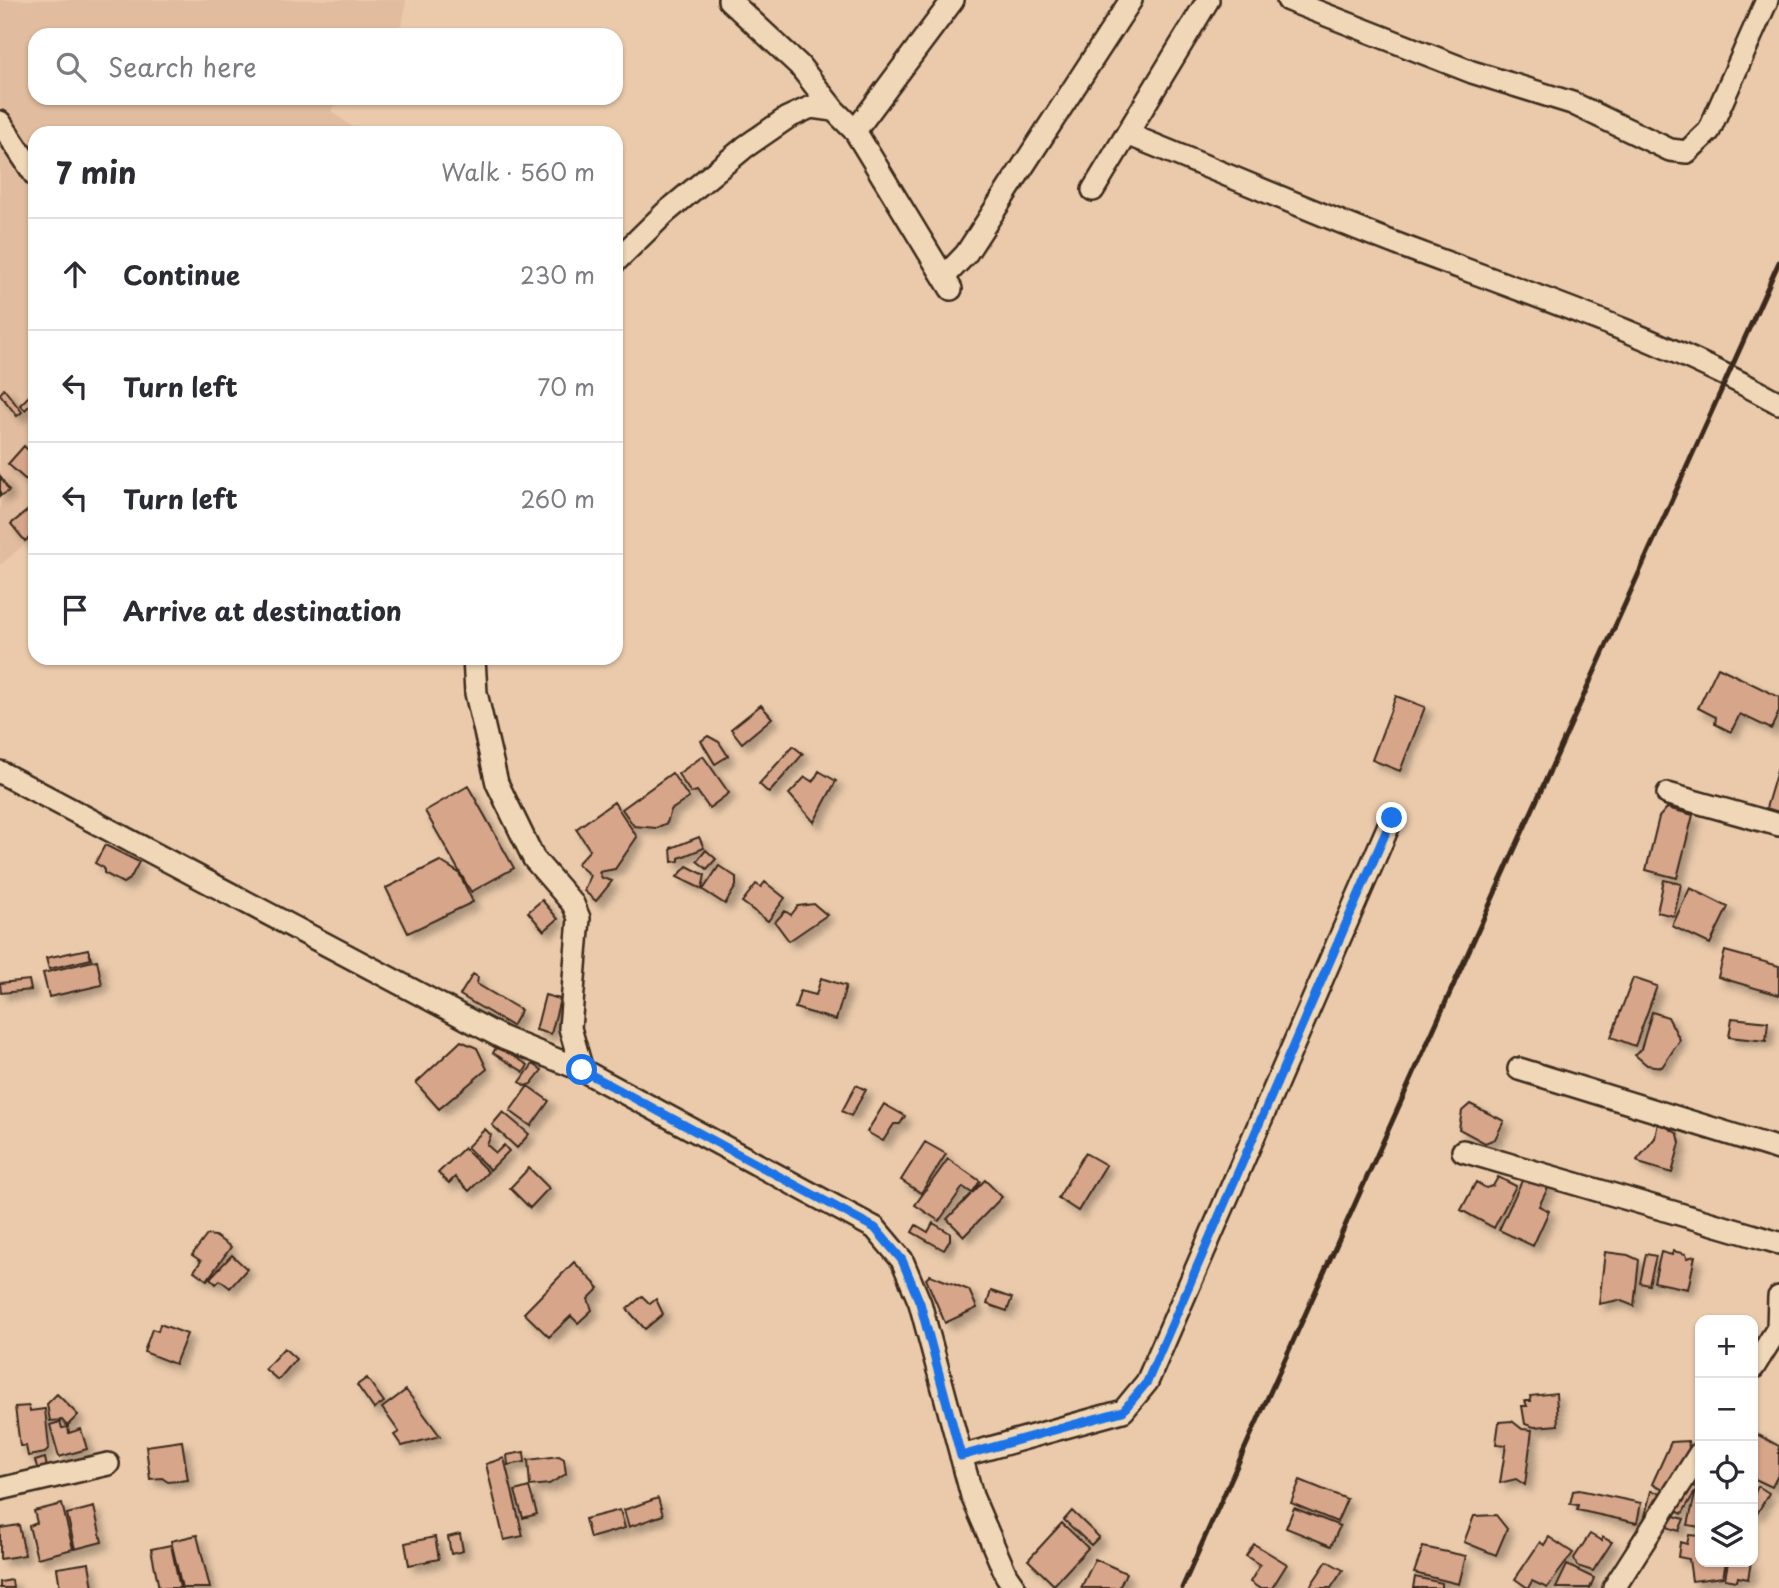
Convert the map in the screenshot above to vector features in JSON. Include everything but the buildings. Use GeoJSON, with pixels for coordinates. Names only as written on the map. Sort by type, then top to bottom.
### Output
{"type":"FeatureCollection","features":[{"type":"Feature","properties":{"kind":"street"},"geometry":{"type":"LineString","coordinates":[[729,0],[799,65],[834,110],[855,131],[947,283],[1131,0]]}},
{"type":"Feature","properties":{"kind":"street"},"geometry":{"type":"LineString","coordinates":[[855,131],[953,0]]}},
{"type":"Feature","properties":{"kind":"street"},"geometry":{"type":"LineString","coordinates":[[1093,190],[1208,0]]}},
{"type":"Feature","properties":{"kind":"street"},"geometry":{"type":"LineString","coordinates":[[1288,0],[1472,72],[1572,103],[1670,150],[1687,152],[1709,131],[1767,0]]}},
{"type":"Feature","properties":{"kind":"street"},"geometry":{"type":"LineString","coordinates":[[623,254],[665,213],[745,147],[811,107],[834,110]]}},
{"type":"Feature","properties":{"kind":"street"},"geometry":{"type":"LineString","coordinates":[[0,122],[28,164]]}},
{"type":"Feature","properties":{"kind":"street"},"geometry":{"type":"LineString","coordinates":[[1127,134],[1400,245],[1667,347],[1729,375],[1779,403]]}},
{"type":"Feature","properties":{"kind":"street"},"geometry":{"type":"LineString","coordinates":[[474,665],[476,693],[497,783],[534,859],[573,904],[579,918],[570,1028],[582,1070]]}},
{"type":"Feature","properties":{"kind":"street"},"geometry":{"type":"LineString","coordinates":[[0,772],[503,1038],[582,1070],[875,1228],[902,1260],[920,1303],[972,1496],[1006,1575],[1015,1588]]}},
{"type":"Feature","properties":{"kind":"street"},"geometry":{"type":"LineString","coordinates":[[1668,794],[1779,825]]}},
{"type":"Feature","properties":{"kind":"street"},"geometry":{"type":"LineString","coordinates":[[961,1456],[1123,1411],[1147,1382],[1392,818]]}},
{"type":"Feature","properties":{"kind":"street"},"geometry":{"type":"LineString","coordinates":[[1518,1069],[1779,1149]]}},
{"type":"Feature","properties":{"kind":"street"},"geometry":{"type":"LineString","coordinates":[[1463,1151],[1779,1243]]}},
{"type":"Feature","properties":{"kind":"street"},"geometry":{"type":"LineString","coordinates":[[1758,1360],[1778,1328],[1779,1297]]}},
{"type":"Feature","properties":{"kind":"street"},"geometry":{"type":"LineString","coordinates":[[1614,1588],[1695,1461]]}},
{"type":"Feature","properties":{"kind":"street"},"geometry":{"type":"LineString","coordinates":[[0,1489],[108,1464]]}},
{"type":"Feature","properties":{"kind":"shaded area"},"geometry":{"type":"Polygon","coordinates":[[[0,0],[406,0],[403,22],[398,28],[28,28],[28,105],[336,105],[331,111],[351,126],[28,126],[28,542],[0,565],[0,0]]]}},
{"type":"Feature","properties":{"kind":"railway"},"geometry":{"type":"LineString","coordinates":[[1182,1588],[1779,262]]}},
{"type":"Feature","properties":{"kind":"route"},"geometry":{"type":"LineString","coordinates":[[582,1070],[875,1228],[902,1260],[920,1303],[961,1456],[1123,1411],[1147,1382],[1392,818]]}}]}
